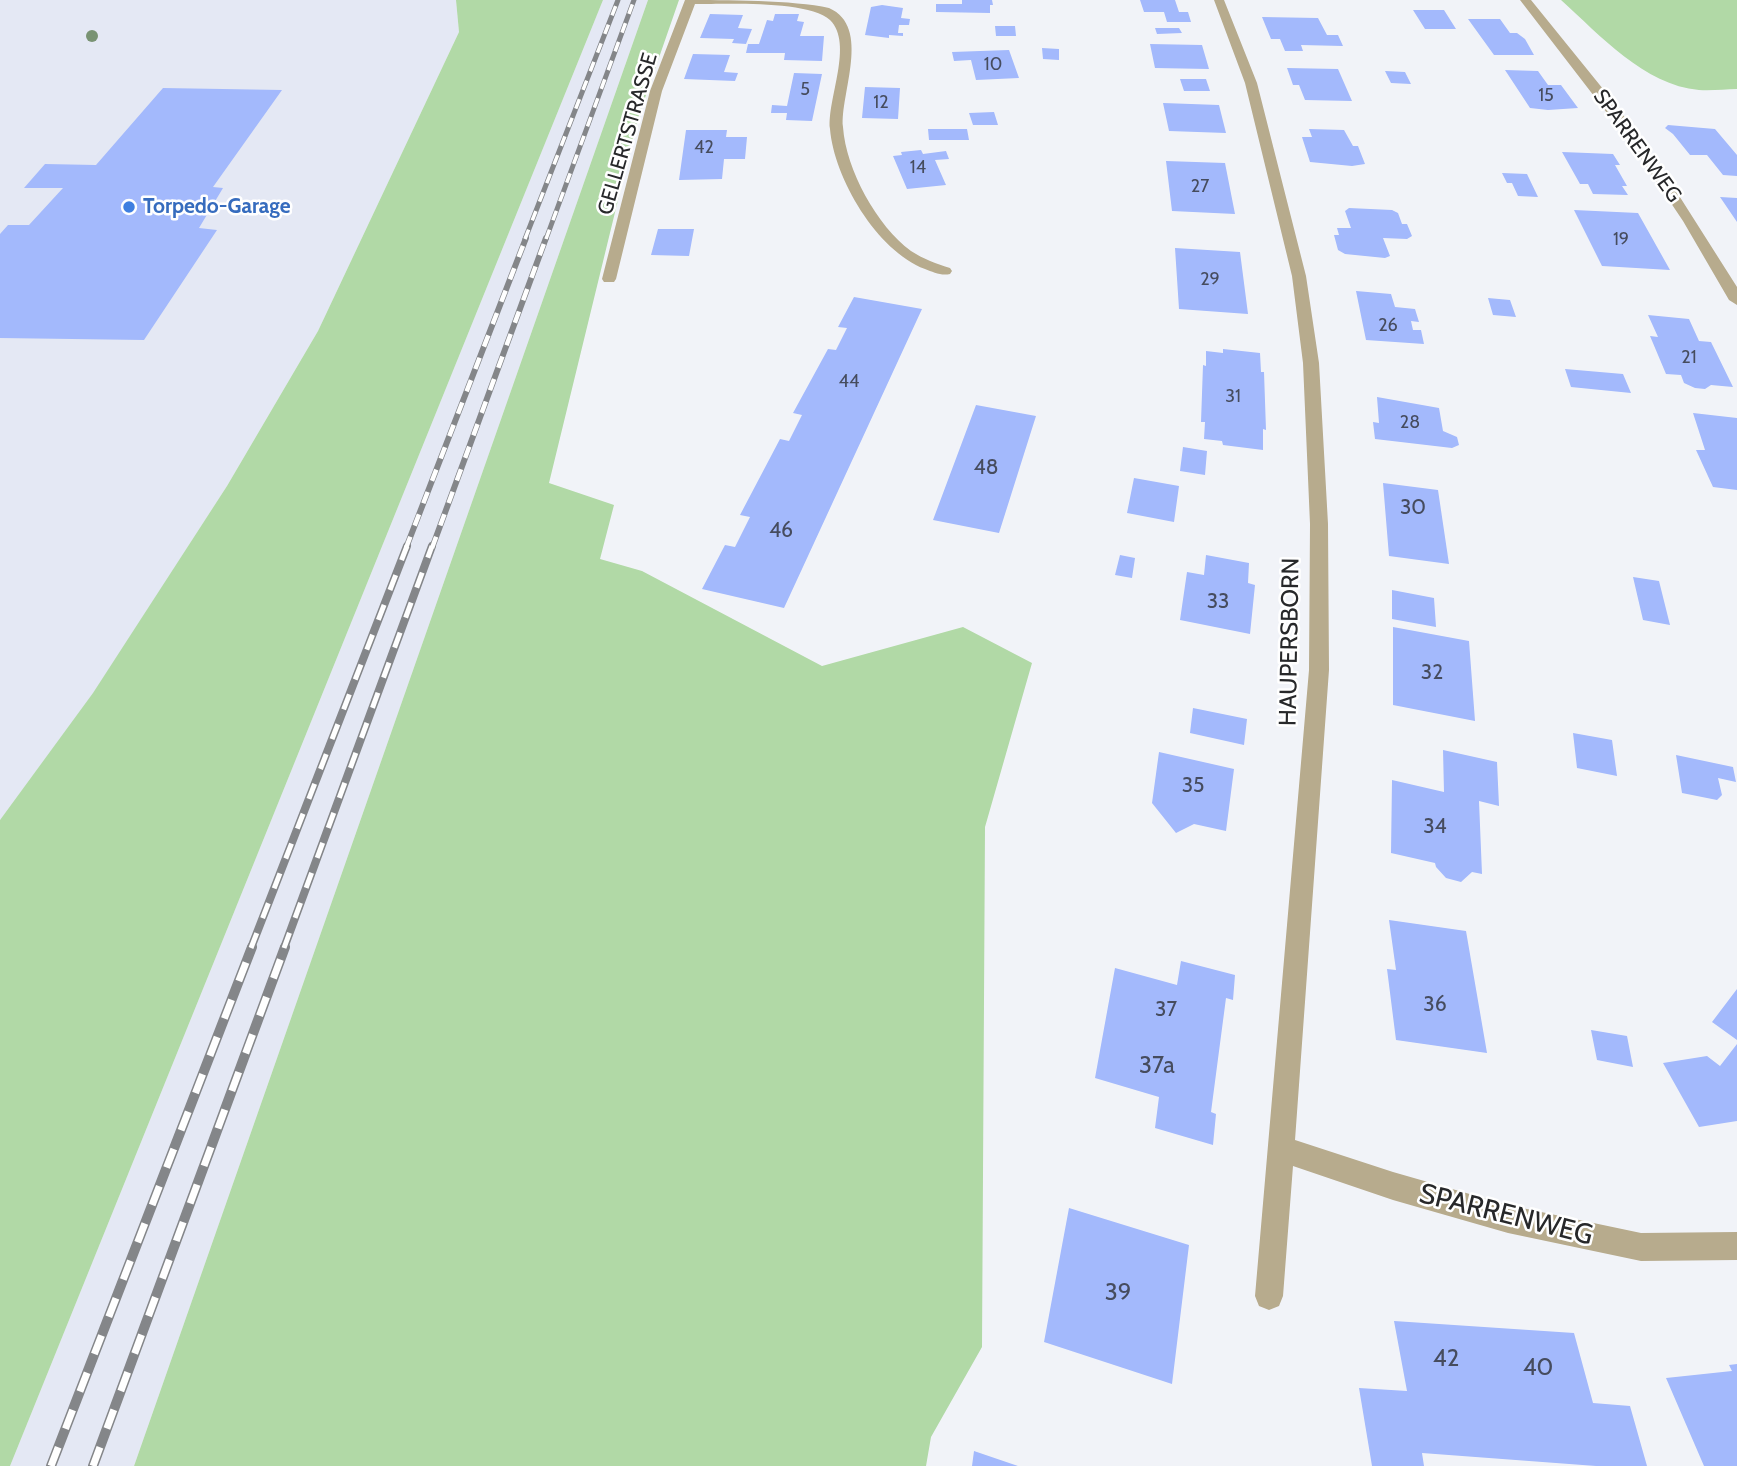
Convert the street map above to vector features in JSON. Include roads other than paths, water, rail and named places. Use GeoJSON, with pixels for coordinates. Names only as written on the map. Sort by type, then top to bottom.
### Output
{"type":"FeatureCollection","features":[{"type":"Feature","properties":{"kind":"street","name":"HAUPERSBORN"},"geometry":{"type":"LineString","coordinates":[[1219,0],[1251,83],[1299,276],[1311,363],[1319,524],[1320,670],[1269,1296]]}},
{"type":"Feature","properties":{"kind":"street","name":"SPARRENWEG"},"geometry":{"type":"LineString","coordinates":[[1525,0],[1560,41],[1635,140],[1695,227],[1737,300]]}},
{"type":"Feature","properties":{"kind":"street"},"geometry":{"type":"LineString","coordinates":[[690,1],[804,5],[826,10],[836,18],[846,43],[836,124],[838,143],[846,165],[865,202],[896,246],[924,264],[945,271]]}},
{"type":"Feature","properties":{"kind":"street","name":"GELLERTSTRASSE"},"geometry":{"type":"LineString","coordinates":[[609,279],[656,91],[690,1]]}},
{"type":"Feature","properties":{"kind":"street","name":"SPARRENWEG"},"geometry":{"type":"LineString","coordinates":[[1282,1149],[1393,1186],[1508,1219],[1628,1245],[1737,1246]]}},
{"type":"Feature","properties":{"kind":"railway"},"geometry":{"type":"LineString","coordinates":[[525,239],[618,0]]}},
{"type":"Feature","properties":{"kind":"railway"},"geometry":{"type":"LineString","coordinates":[[546,239],[634,0]]}},
{"type":"Feature","properties":{"kind":"railway"},"geometry":{"type":"LineString","coordinates":[[406,548],[526,238]]}},
{"type":"Feature","properties":{"kind":"railway"},"geometry":{"type":"LineString","coordinates":[[432,548],[546,238]]}},
{"type":"Feature","properties":{"kind":"railway"},"geometry":{"type":"LineString","coordinates":[[251,948],[407,546]]}},
{"type":"Feature","properties":{"kind":"railway"},"geometry":{"type":"LineString","coordinates":[[284,948],[432,546]]}},
{"type":"Feature","properties":{"kind":"railway"},"geometry":{"type":"LineString","coordinates":[[51,1466],[252,947]]}},
{"type":"Feature","properties":{"kind":"railway"},"geometry":{"type":"LineString","coordinates":[[93,1466],[285,947]]}},
{"type":"Feature","properties":{"kind":"place","name":"Torpedo-Garage"},"geometry":{"type":"Point","coordinates":[129,207]}}]}
